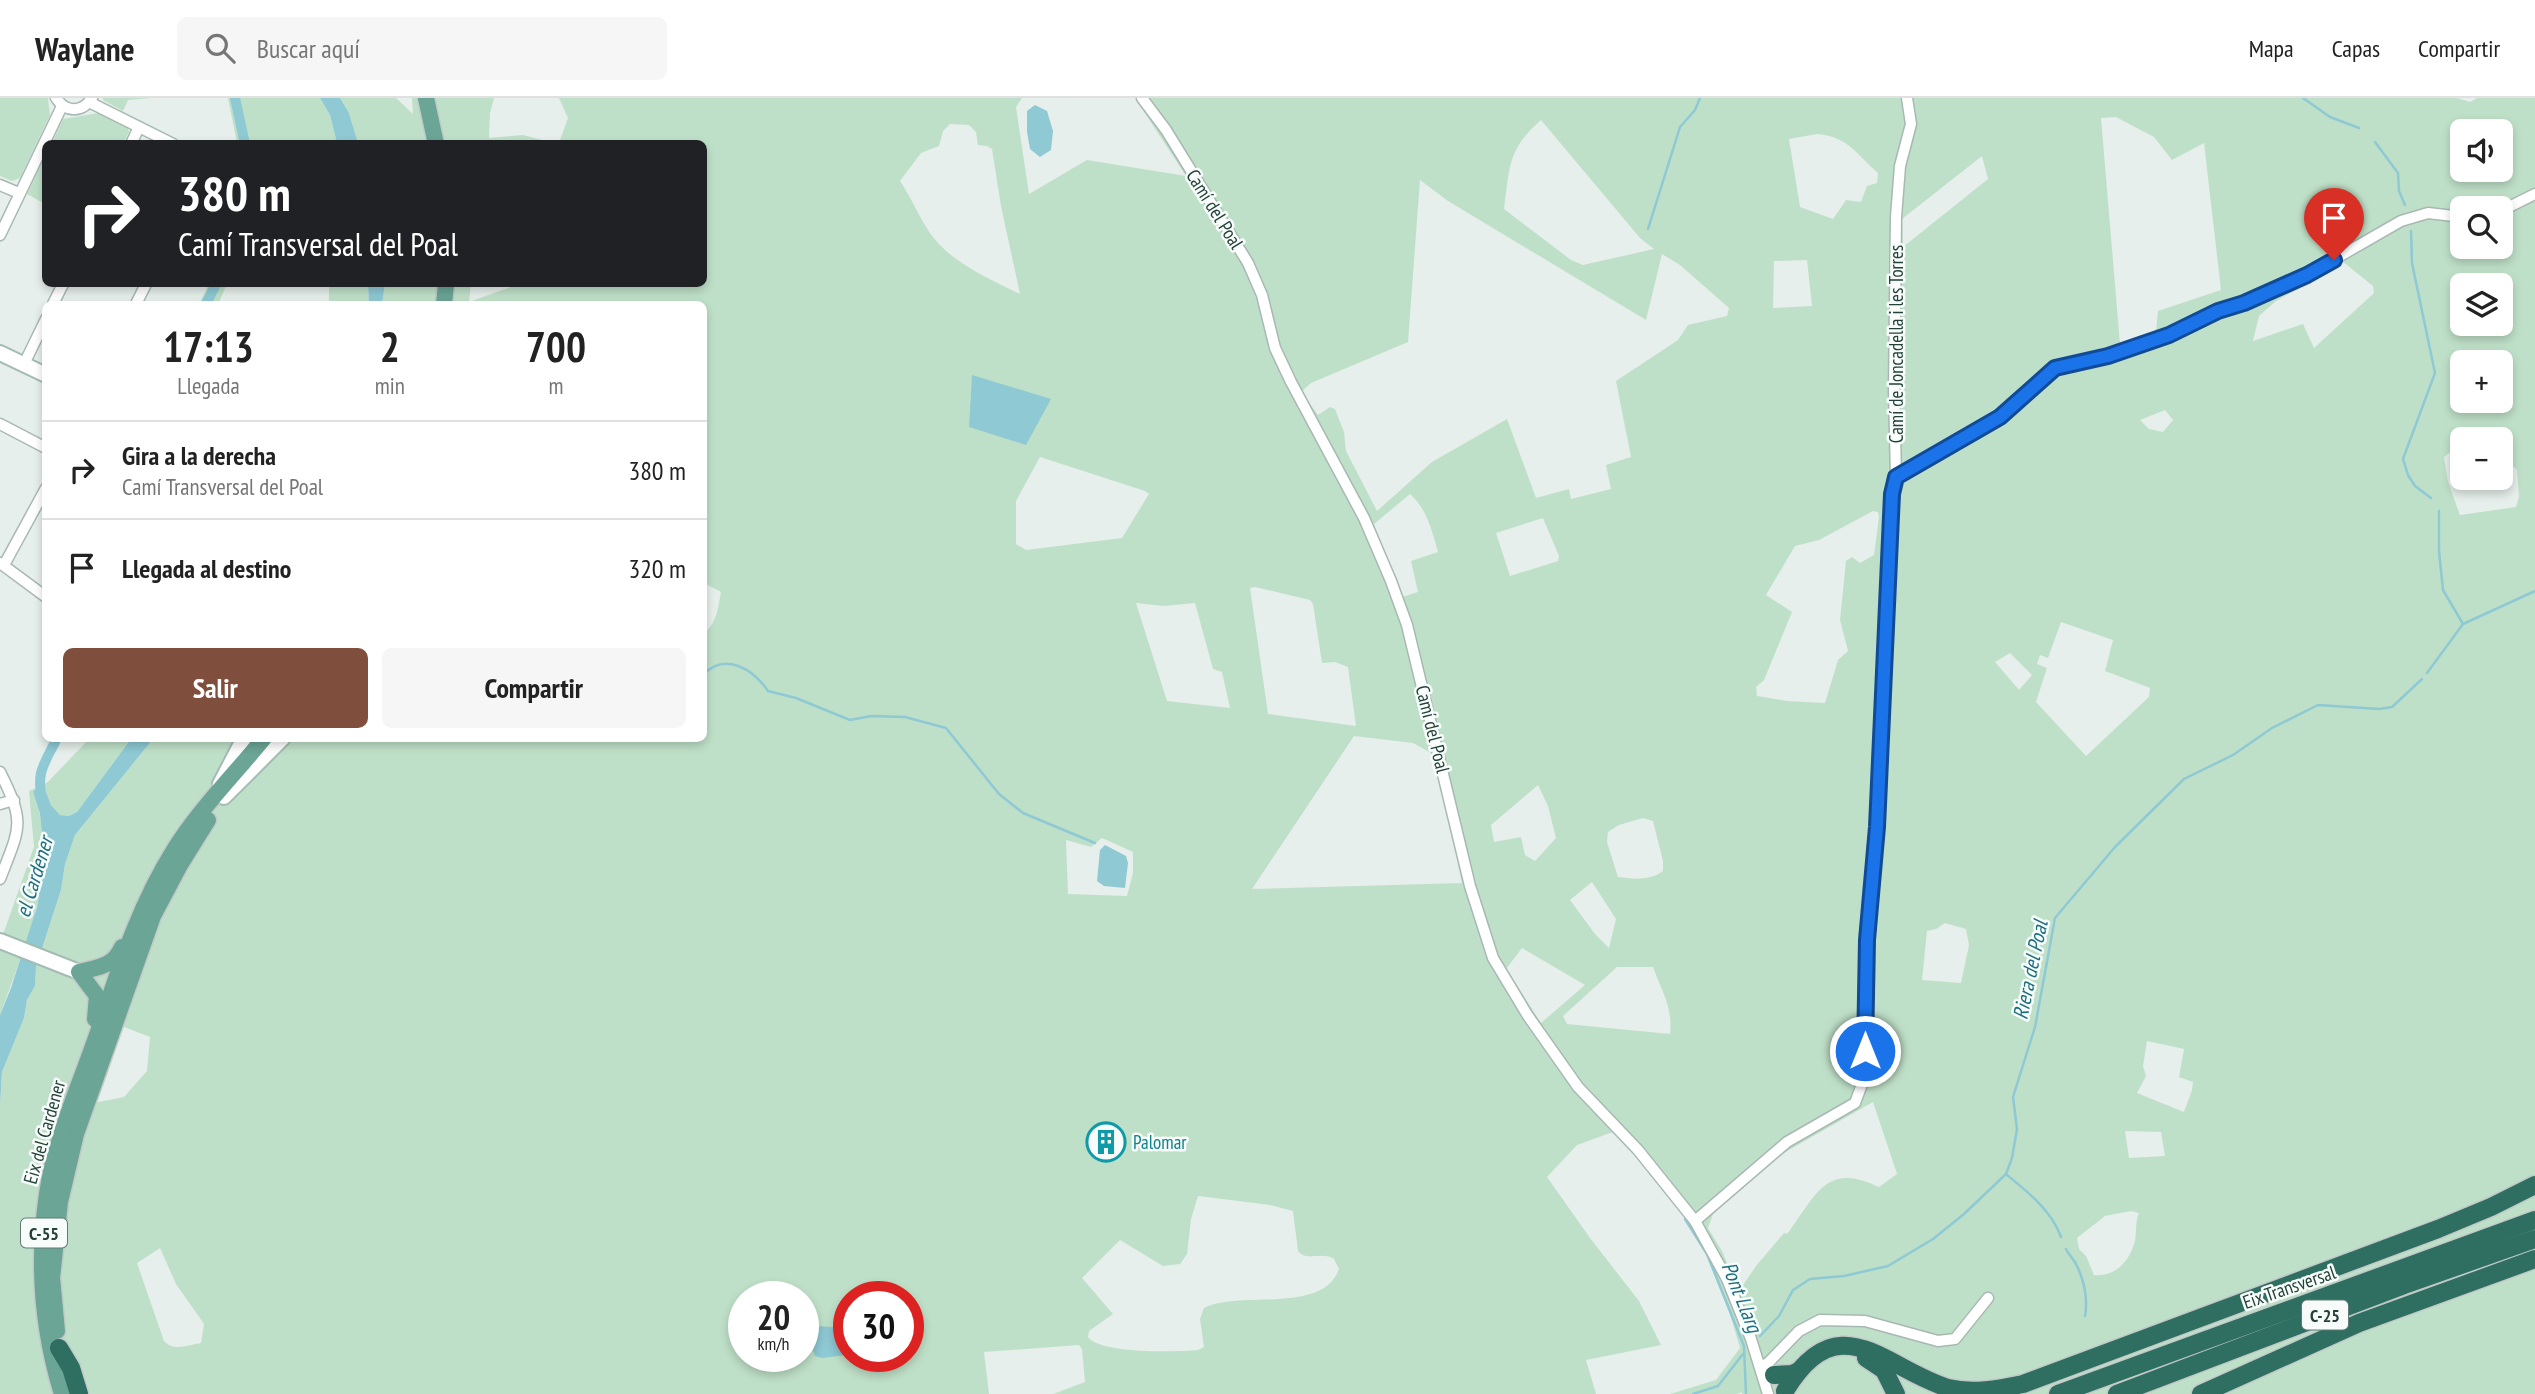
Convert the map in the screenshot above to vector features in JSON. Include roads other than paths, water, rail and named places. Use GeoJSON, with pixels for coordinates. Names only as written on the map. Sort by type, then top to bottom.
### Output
{"type":"FeatureCollection","features":[{"type":"Feature","properties":{"kind":"highway"},"geometry":{"type":"LineString","coordinates":[[1784,1393],[1799,1371],[1823,1350],[1849,1346],[1871,1350],[1927,1380],[1951,1389],[1983,1392],[2024,1384],[2438,1229],[2535,1185]]}},
{"type":"Feature","properties":{"kind":"highway"},"geometry":{"type":"LineString","coordinates":[[2222,1333],[2481,1223],[2535,1193]]}},
{"type":"Feature","properties":{"kind":"highway","name":"Eix Transversal"},"geometry":{"type":"LineString","coordinates":[[2058,1394],[2535,1220]]}},
{"type":"Feature","properties":{"kind":"highway","name":"Eix Transversal"},"geometry":{"type":"LineString","coordinates":[[2117,1394],[2404,1285],[2535,1239]]}},
{"type":"Feature","properties":{"kind":"highway"},"geometry":{"type":"LineString","coordinates":[[2201,1394],[2359,1323],[2535,1259]]}},
{"type":"Feature","properties":{"kind":"highway"},"geometry":{"type":"LineString","coordinates":[[59,1348],[71,1368],[79,1394]]}},
{"type":"Feature","properties":{"kind":"highway"},"geometry":{"type":"LineString","coordinates":[[1784,1393],[1827,1360],[1846,1354],[1869,1359],[1877,1364],[1889,1377],[1896,1394]]}},
{"type":"Feature","properties":{"kind":"highway"},"geometry":{"type":"LineString","coordinates":[[1765,1371],[1792,1374],[1799,1371]]}},
{"type":"Feature","properties":{"kind":"main road"},"geometry":{"type":"LineString","coordinates":[[426,98],[435,140]]}},
{"type":"Feature","properties":{"kind":"main road","name":"Eix del Cardener"},"geometry":{"type":"LineString","coordinates":[[91,1050],[97,996],[82,973],[102,968],[117,959],[175,849],[217,801],[262,742]]}},
{"type":"Feature","properties":{"kind":"main road","name":"Eix del Cardener"},"geometry":{"type":"LineString","coordinates":[[71,1394],[59,1348],[52,1278],[60,1202],[76,1134],[141,946],[162,898],[217,801]]}},
{"type":"Feature","properties":{"kind":"main road","name":"Eix del Cardener"},"geometry":{"type":"LineString","coordinates":[[113,984],[122,979],[152,908],[162,898]]}},
{"type":"Feature","properties":{"kind":"main road","name":"Eix del Cardener"},"geometry":{"type":"LineString","coordinates":[[62,1394],[44,1311],[41,1265],[46,1205],[55,1157],[113,984],[138,921]]}},
{"type":"Feature","properties":{"kind":"main road"},"geometry":{"type":"LineString","coordinates":[[82,973],[108,978],[113,984]]}},
{"type":"Feature","properties":{"kind":"main road","name":"Eix del Cardener"},"geometry":{"type":"LineString","coordinates":[[90,1093],[94,1061],[116,995],[113,984]]}},
{"type":"Feature","properties":{"kind":"street","name":"Camí del Poal"},"geometry":{"type":"LineString","coordinates":[[1142,98],[1166,130],[1248,263],[1262,295],[1275,348],[1364,518],[1391,581],[1407,625],[1467,873],[1493,958],[1528,1016],[1578,1087],[1638,1150],[1695,1221],[1727,1279],[1765,1371],[1784,1393]]}},
{"type":"Feature","properties":{"kind":"street","name":"Camí de Joncadella i les Torres"},"geometry":{"type":"LineString","coordinates":[[1695,1221],[1787,1142],[1855,1103],[1866,1076],[1864,1033],[1867,940],[1877,827],[1892,494],[1896,477],[1895,217],[1900,166],[1911,124],[1907,98]]}},
{"type":"Feature","properties":{"kind":"street"},"geometry":{"type":"LineString","coordinates":[[42,140],[59,102],[77,110],[91,100],[165,140]]}},
{"type":"Feature","properties":{"kind":"street"},"geometry":{"type":"LineString","coordinates":[[133,140],[139,127]]}},
{"type":"Feature","properties":{"kind":"street"},"geometry":{"type":"LineString","coordinates":[[0,235],[42,141]]}},
{"type":"Feature","properties":{"kind":"street"},"geometry":{"type":"LineString","coordinates":[[0,185],[19,193]]}},
{"type":"Feature","properties":{"kind":"street"},"geometry":{"type":"LineString","coordinates":[[2513,205],[2535,194]]}},
{"type":"Feature","properties":{"kind":"street"},"geometry":{"type":"LineString","coordinates":[[1896,477],[2000,417],[2055,368],[2108,356],[2169,335],[2218,311],[2244,303],[2307,275],[2401,221],[2428,213],[2450,216]]}},
{"type":"Feature","properties":{"kind":"street"},"geometry":{"type":"LineString","coordinates":[[24,364],[42,327]]}},
{"type":"Feature","properties":{"kind":"street"},"geometry":{"type":"LineString","coordinates":[[0,353],[42,373]]}},
{"type":"Feature","properties":{"kind":"street"},"geometry":{"type":"LineString","coordinates":[[0,424],[42,446]]}},
{"type":"Feature","properties":{"kind":"street"},"geometry":{"type":"LineString","coordinates":[[42,495],[2,564],[42,594]]}},
{"type":"Feature","properties":{"kind":"street"},"geometry":{"type":"LineString","coordinates":[[217,801],[242,742]]}},
{"type":"Feature","properties":{"kind":"street"},"geometry":{"type":"LineString","coordinates":[[217,801],[279,742]]}},
{"type":"Feature","properties":{"kind":"street"},"geometry":{"type":"LineString","coordinates":[[0,772],[12,796],[19,824],[0,879]]}},
{"type":"Feature","properties":{"kind":"street"},"geometry":{"type":"LineString","coordinates":[[0,804],[12,796]]}},
{"type":"Feature","properties":{"kind":"street"},"geometry":{"type":"LineString","coordinates":[[0,941],[82,973]]}},
{"type":"Feature","properties":{"kind":"street"},"geometry":{"type":"LineString","coordinates":[[1765,1371],[1768,1363],[1799,1331],[1820,1320],[1865,1321],[1938,1342],[1955,1339],[1988,1298]]}},
{"type":"Feature","properties":{"kind":"street","name":"Camí del Poal"},"geometry":{"type":"LineString","coordinates":[[1765,1371],[1784,1393]]}},
{"type":"Feature","properties":{"kind":"water"},"geometry":{"type":"Polygon","coordinates":[[[320,98],[340,98],[349,113],[357,140],[336,140],[330,115],[320,98]]]}},
{"type":"Feature","properties":{"kind":"water"},"geometry":{"type":"Polygon","coordinates":[[[1035,105],[1047,111],[1053,131],[1051,150],[1040,157],[1030,149],[1027,132],[1027,111],[1035,105]]]}},
{"type":"Feature","properties":{"kind":"water"},"geometry":{"type":"Polygon","coordinates":[[[368,287],[385,287],[382,301],[369,301],[368,287]]]}},
{"type":"Feature","properties":{"kind":"water"},"geometry":{"type":"Polygon","coordinates":[[[972,375],[1051,399],[1026,445],[969,427],[972,375]]]}},
{"type":"Feature","properties":{"kind":"water"},"geometry":{"type":"Polygon","coordinates":[[[129,742],[151,742],[75,835],[65,864],[61,890],[36,967],[35,986],[27,1000],[24,1018],[2,1072],[0,1105],[0,1015],[37,907],[45,858],[40,814],[33,791],[44,787],[51,805],[60,815],[69,816],[77,812],[129,742]]]}},
{"type":"Feature","properties":{"kind":"water"},"geometry":{"type":"Polygon","coordinates":[[[1105,845],[1126,856],[1128,863],[1125,888],[1104,886],[1097,881],[1100,850],[1105,845]]]}},
{"type":"Feature","properties":{"kind":"water"},"geometry":{"type":"Polygon","coordinates":[[[819,1326],[833,1327],[833,1357],[819,1357],[819,1326]]]}},
{"type":"Feature","properties":{"kind":"waterway"},"geometry":{"type":"LineString","coordinates":[[235,98],[244,140]]}},
{"type":"Feature","properties":{"kind":"waterway"},"geometry":{"type":"LineString","coordinates":[[1648,229],[1680,127],[1695,110],[1700,98]]}},
{"type":"Feature","properties":{"kind":"waterway"},"geometry":{"type":"LineString","coordinates":[[2303,98],[2330,117],[2359,128]]}},
{"type":"Feature","properties":{"kind":"waterway"},"geometry":{"type":"LineString","coordinates":[[2375,142],[2398,173],[2399,191],[2405,205]]}},
{"type":"Feature","properties":{"kind":"waterway"},"geometry":{"type":"LineString","coordinates":[[2411,231],[2412,263],[2435,373],[2403,459],[2415,486],[2431,498]]}},
{"type":"Feature","properties":{"kind":"waterway"},"geometry":{"type":"LineString","coordinates":[[208,301],[214,287]]}},
{"type":"Feature","properties":{"kind":"waterway"},"geometry":{"type":"LineString","coordinates":[[2439,511],[2443,590],[2463,624]]}},
{"type":"Feature","properties":{"kind":"waterway","name":"Riera del Poal"},"geometry":{"type":"LineString","coordinates":[[2427,673],[2463,624],[2535,591]]}},
{"type":"Feature","properties":{"kind":"waterway"},"geometry":{"type":"LineString","coordinates":[[707,672],[721,664],[738,666],[755,676],[768,691],[796,698],[850,720],[871,716],[905,717],[946,728],[999,794],[1023,813],[1095,843]]}},
{"type":"Feature","properties":{"kind":"waterway","name":"Riera del Poal"},"geometry":{"type":"LineString","coordinates":[[1760,1336],[1779,1316],[1793,1290],[1810,1279],[1844,1276],[1888,1266],[1933,1239],[2006,1174],[2017,1129],[2013,1097],[2035,1027],[2055,918],[2115,847],[2184,779],[2233,755],[2272,728],[2318,705],[2379,709],[2392,707],[2422,679]]}},
{"type":"Feature","properties":{"kind":"waterway"},"geometry":{"type":"LineString","coordinates":[[42,801],[41,775],[55,742]]}},
{"type":"Feature","properties":{"kind":"waterway"},"geometry":{"type":"LineString","coordinates":[[2007,1175],[2045,1210],[2061,1237]]}},
{"type":"Feature","properties":{"kind":"waterway","name":"Pont Llarg"},"geometry":{"type":"LineString","coordinates":[[1685,1219],[1707,1254],[1744,1346],[1746,1394]]}},
{"type":"Feature","properties":{"kind":"waterway"},"geometry":{"type":"LineString","coordinates":[[2066,1249],[2076,1264],[2083,1283],[2086,1296],[2085,1316]]}},
{"type":"Feature","properties":{"kind":"waterway","name":"Riera del Poal"},"geometry":{"type":"LineString","coordinates":[[1693,1394],[1718,1386],[1743,1354]]}},
{"type":"Feature","properties":{"kind":"place","name":"Palomar"},"geometry":{"type":"Point","coordinates":[1106,1142]}},
{"type":"Feature","properties":{"kind":"water label","name":"el Cardener"},"geometry":{"type":"Point","coordinates":[34,877]}}]}
